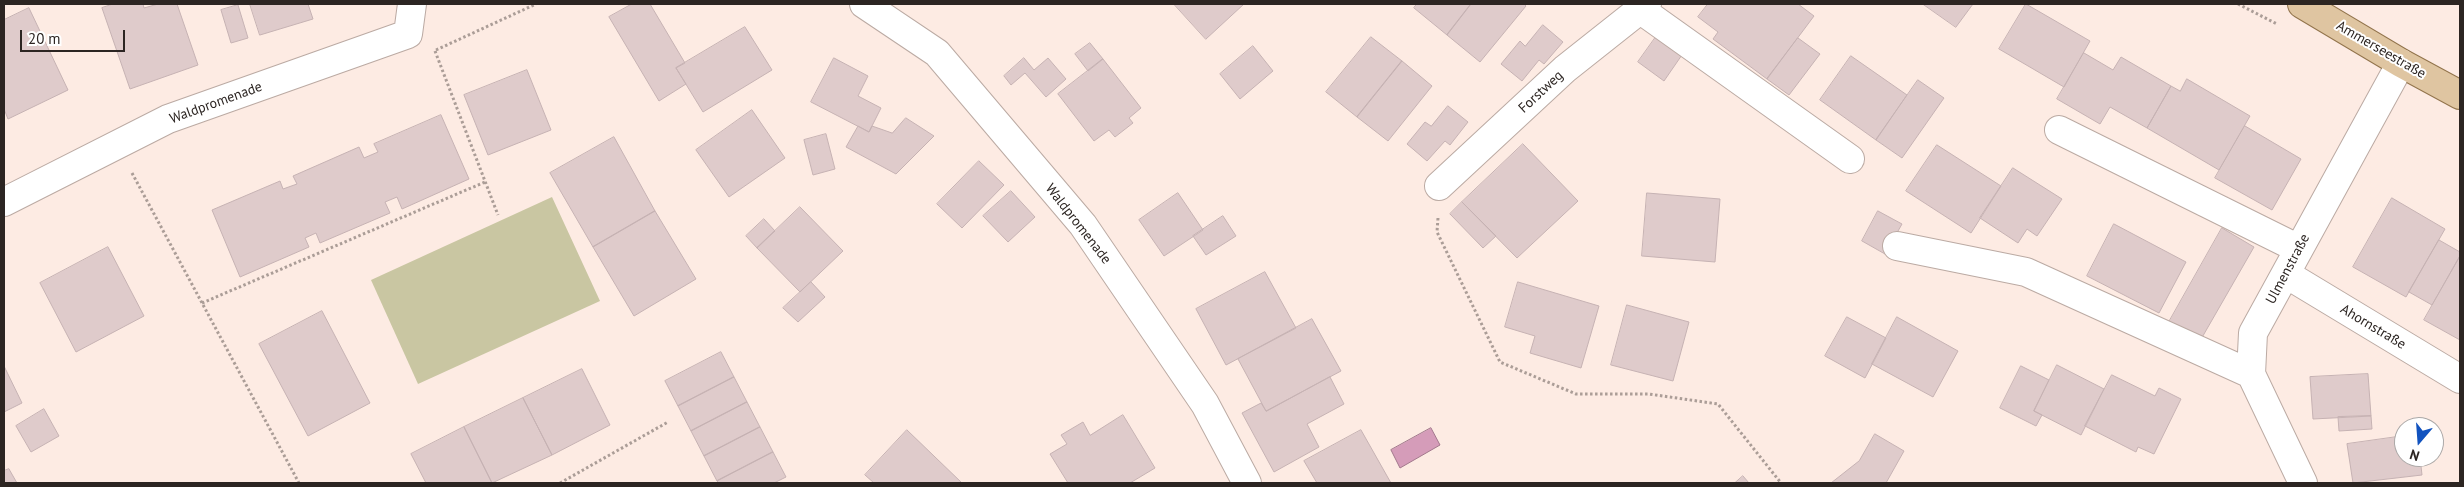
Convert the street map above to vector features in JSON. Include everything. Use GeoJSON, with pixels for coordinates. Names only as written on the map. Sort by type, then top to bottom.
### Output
{"type":"FeatureCollection","features":[{"type":"Feature","properties":{"kind":"main road","name":"Ammerseestraße"},"geometry":{"type":"LineString","coordinates":[[2302,4],[2401,63],[2460,95]]}},
{"type":"Feature","properties":{"kind":"street"},"geometry":{"type":"LineString","coordinates":[[408,34],[412,4]]}},
{"type":"Feature","properties":{"kind":"street","name":"Waldpromenade"},"geometry":{"type":"LineString","coordinates":[[864,4],[937,54],[1083,225],[1205,404],[1247,483]]}},
{"type":"Feature","properties":{"kind":"street"},"geometry":{"type":"LineString","coordinates":[[1644,7],[1850,160]]}},
{"type":"Feature","properties":{"kind":"street","name":"Forstweg"},"geometry":{"type":"LineString","coordinates":[[1439,186],[1565,69],[1644,7]]}},
{"type":"Feature","properties":{"kind":"street","name":"Waldpromenade"},"geometry":{"type":"LineString","coordinates":[[4,202],[168,119],[408,34]]}},
{"type":"Feature","properties":{"kind":"street","name":"Ulmenstraße"},"geometry":{"type":"LineString","coordinates":[[2303,483],[2251,374],[2253,333],[2401,63]]}},
{"type":"Feature","properties":{"kind":"street"},"geometry":{"type":"LineString","coordinates":[[2059,130],[2299,249]]}},
{"type":"Feature","properties":{"kind":"street"},"geometry":{"type":"LineString","coordinates":[[1897,246],[2026,272],[2251,374]]}},
{"type":"Feature","properties":{"kind":"street","name":"Ahornstraße"},"geometry":{"type":"LineString","coordinates":[[2286,274],[2460,380]]}},
{"type":"Feature","properties":{"kind":"path"},"geometry":{"type":"LineString","coordinates":[[434,51],[536,4]]}},
{"type":"Feature","properties":{"kind":"path"},"geometry":{"type":"LineString","coordinates":[[408,34],[434,51],[498,215]]}},
{"type":"Feature","properties":{"kind":"path"},"geometry":{"type":"LineString","coordinates":[[117,145],[299,483]]}},
{"type":"Feature","properties":{"kind":"path"},"geometry":{"type":"LineString","coordinates":[[202,302],[485,182]]}},
{"type":"Feature","properties":{"kind":"path"},"geometry":{"type":"LineString","coordinates":[[1439,186],[1437,232],[1500,362],[1576,394],[1649,394],[1718,404],[1781,483]]}},
{"type":"Feature","properties":{"kind":"path"},"geometry":{"type":"LineString","coordinates":[[560,483],[668,422]]}},
{"type":"Feature","properties":{"kind":"shaded area"},"geometry":{"type":"Polygon","coordinates":[[[552,197],[600,301],[418,384],[371,280],[552,197]]]}},
{"type":"Feature","properties":{"kind":"shaded area"},"geometry":{"type":"Polygon","coordinates":[[[1431,428],[1440,445],[1400,468],[1391,450],[1431,428]]]}},
{"type":"Feature","properties":{"kind":"building"},"geometry":{"type":"Polygon","coordinates":[[[113,4],[143,4],[144,8],[158,4],[177,4],[198,65],[130,89],[102,8],[113,4]]]}},
{"type":"Feature","properties":{"kind":"building"},"geometry":{"type":"Polygon","coordinates":[[[250,4],[308,4],[313,19],[260,35],[250,4]]]}},
{"type":"Feature","properties":{"kind":"building"},"geometry":{"type":"Polygon","coordinates":[[[632,4],[650,4],[685,63],[676,68],[686,84],[659,101],[609,17],[632,4]]]}},
{"type":"Feature","properties":{"kind":"building"},"geometry":{"type":"Polygon","coordinates":[[[1174,4],[1244,4],[1206,39],[1174,4]]]}},
{"type":"Feature","properties":{"kind":"building"},"geometry":{"type":"Polygon","coordinates":[[[1417,4],[1471,4],[1447,35],[1414,8],[1417,4]]]}},
{"type":"Feature","properties":{"kind":"building"},"geometry":{"type":"Polygon","coordinates":[[[1471,4],[1524,4],[1526,6],[1480,62],[1447,35],[1471,4]]]}},
{"type":"Feature","properties":{"kind":"building"},"geometry":{"type":"Polygon","coordinates":[[[1708,4],[1798,4],[1814,16],[1767,79],[1713,39],[1718,32],[1698,17],[1708,4]]]}},
{"type":"Feature","properties":{"kind":"building"},"geometry":{"type":"Polygon","coordinates":[[[1923,4],[1973,4],[1956,27],[1923,4]]]}},
{"type":"Feature","properties":{"kind":"building"},"geometry":{"type":"Polygon","coordinates":[[[2026,4],[2090,41],[2064,87],[1999,49],[2026,4]]]}},
{"type":"Feature","properties":{"kind":"building"},"geometry":{"type":"Polygon","coordinates":[[[238,5],[248,38],[231,43],[221,10],[238,5]]]}},
{"type":"Feature","properties":{"kind":"building"},"geometry":{"type":"Polygon","coordinates":[[[29,8],[68,90],[8,119],[4,109],[4,20],[29,8]]]}},
{"type":"Feature","properties":{"kind":"building"},"geometry":{"type":"Polygon","coordinates":[[[1543,25],[1563,42],[1544,64],[1539,60],[1522,81],[1501,64],[1520,41],[1525,46],[1543,25]]]}},
{"type":"Feature","properties":{"kind":"building"},"geometry":{"type":"Polygon","coordinates":[[[745,27],[772,70],[703,112],[676,68],[745,27]]]}},
{"type":"Feature","properties":{"kind":"building"},"geometry":{"type":"Polygon","coordinates":[[[1658,34],[1684,52],[1664,81],[1638,62],[1658,34]]]}},
{"type":"Feature","properties":{"kind":"building"},"geometry":{"type":"Polygon","coordinates":[[[1371,37],[1402,61],[1357,117],[1326,92],[1371,37]]]}},
{"type":"Feature","properties":{"kind":"building"},"geometry":{"type":"Polygon","coordinates":[[[1798,38],[1820,54],[1789,95],[1767,79],[1798,38]]]}},
{"type":"Feature","properties":{"kind":"building"},"geometry":{"type":"Polygon","coordinates":[[[1090,43],[1103,59],[1088,71],[1075,54],[1090,43]]]}},
{"type":"Feature","properties":{"kind":"building"},"geometry":{"type":"Polygon","coordinates":[[[1253,46],[1273,71],[1240,99],[1220,74],[1253,46]]]}},
{"type":"Feature","properties":{"kind":"building"},"geometry":{"type":"Polygon","coordinates":[[[2084,53],[2113,70],[2121,57],[2171,86],[2147,128],[2110,107],[2100,124],[2057,99],[2084,53]]]}},
{"type":"Feature","properties":{"kind":"building"},"geometry":{"type":"Polygon","coordinates":[[[1851,56],[1907,95],[1876,140],[1820,100],[1851,56]]]}},
{"type":"Feature","properties":{"kind":"building"},"geometry":{"type":"Polygon","coordinates":[[[834,58],[868,76],[858,96],[881,108],[869,132],[811,102],[834,58]]]}},
{"type":"Feature","properties":{"kind":"building"},"geometry":{"type":"Polygon","coordinates":[[[1024,58],[1034,70],[1048,58],[1066,79],[1046,97],[1025,73],[1011,85],[1004,76],[1024,58]]]}},
{"type":"Feature","properties":{"kind":"building"},"geometry":{"type":"Polygon","coordinates":[[[1103,59],[1141,108],[1129,118],[1133,123],[1115,137],[1109,130],[1094,141],[1058,94],[1103,59]]]}},
{"type":"Feature","properties":{"kind":"building"},"geometry":{"type":"Polygon","coordinates":[[[1402,61],[1432,86],[1388,141],[1357,117],[1402,61]]]}},
{"type":"Feature","properties":{"kind":"building"},"geometry":{"type":"Polygon","coordinates":[[[527,70],[551,130],[488,155],[464,95],[527,70]]]}},
{"type":"Feature","properties":{"kind":"building"},"geometry":{"type":"Polygon","coordinates":[[[2187,79],[2250,116],[2219,170],[2147,128],[2171,86],[2180,91],[2187,79]]]}},
{"type":"Feature","properties":{"kind":"building"},"geometry":{"type":"Polygon","coordinates":[[[1918,80],[1944,98],[1902,158],[1876,140],[1918,80]]]}},
{"type":"Feature","properties":{"kind":"building"},"geometry":{"type":"Polygon","coordinates":[[[1448,106],[1468,122],[1450,145],[1445,141],[1427,161],[1407,144],[1425,122],[1431,126],[1448,106]]]}},
{"type":"Feature","properties":{"kind":"building"},"geometry":{"type":"Polygon","coordinates":[[[752,110],[785,158],[729,197],[696,150],[752,110]]]}},
{"type":"Feature","properties":{"kind":"building"},"geometry":{"type":"Polygon","coordinates":[[[441,115],[469,179],[402,209],[397,197],[385,202],[390,213],[320,243],[316,233],[305,238],[309,247],[240,277],[212,210],[280,181],[283,189],[297,184],[293,176],[359,147],[364,158],[378,152],[374,144],[441,115]]]}},
{"type":"Feature","properties":{"kind":"building"},"geometry":{"type":"Polygon","coordinates":[[[906,118],[934,136],[896,174],[846,147],[858,126],[869,132],[872,126],[892,133],[906,118]]]}},
{"type":"Feature","properties":{"kind":"building"},"geometry":{"type":"Polygon","coordinates":[[[2245,126],[2301,159],[2272,210],[2215,178],[2245,126]]]}},
{"type":"Feature","properties":{"kind":"building"},"geometry":{"type":"Polygon","coordinates":[[[826,134],[835,169],[813,175],[804,140],[826,134]]]}},
{"type":"Feature","properties":{"kind":"building"},"geometry":{"type":"Polygon","coordinates":[[[614,137],[655,211],[593,247],[550,173],[614,137]]]}},
{"type":"Feature","properties":{"kind":"building"},"geometry":{"type":"Polygon","coordinates":[[[1523,144],[1578,201],[1517,258],[1462,202],[1523,144]]]}},
{"type":"Feature","properties":{"kind":"building"},"geometry":{"type":"Polygon","coordinates":[[[1937,145],[2001,186],[1971,233],[1906,191],[1937,145]]]}},
{"type":"Feature","properties":{"kind":"building"},"geometry":{"type":"Polygon","coordinates":[[[979,161],[1004,185],[962,228],[937,204],[979,161]]]}},
{"type":"Feature","properties":{"kind":"building"},"geometry":{"type":"Polygon","coordinates":[[[2013,168],[2062,199],[2037,236],[2027,229],[2018,243],[1980,218],[2013,168]]]}},
{"type":"Feature","properties":{"kind":"building"},"geometry":{"type":"Polygon","coordinates":[[[1011,191],[1035,217],[1008,242],[983,216],[1011,191]]]}},
{"type":"Feature","properties":{"kind":"building"},"geometry":{"type":"Polygon","coordinates":[[[1178,193],[1203,230],[1164,256],[1139,220],[1178,193]]]}},
{"type":"Feature","properties":{"kind":"building"},"geometry":{"type":"Polygon","coordinates":[[[1647,193],[1720,199],[1715,262],[1642,256],[1647,193]]]}},
{"type":"Feature","properties":{"kind":"building"},"geometry":{"type":"Polygon","coordinates":[[[2392,198],[2445,229],[2406,297],[2353,267],[2392,198]]]}},
{"type":"Feature","properties":{"kind":"building"},"geometry":{"type":"Polygon","coordinates":[[[1462,202],[1496,236],[1483,248],[1450,214],[1462,202]]]}},
{"type":"Feature","properties":{"kind":"building"},"geometry":{"type":"Polygon","coordinates":[[[800,207],[843,251],[800,292],[757,248],[800,207]]]}},
{"type":"Feature","properties":{"kind":"building"},"geometry":{"type":"Polygon","coordinates":[[[655,211],[696,279],[634,316],[593,247],[655,211]]]}},
{"type":"Feature","properties":{"kind":"building"},"geometry":{"type":"Polygon","coordinates":[[[1878,211],[1902,224],[1885,254],[1862,241],[1878,211]]]}},
{"type":"Feature","properties":{"kind":"building"},"geometry":{"type":"Polygon","coordinates":[[[1223,216],[1236,236],[1206,255],[1193,236],[1223,216]]]}},
{"type":"Feature","properties":{"kind":"building"},"geometry":{"type":"Polygon","coordinates":[[[764,219],[775,231],[757,248],[746,236],[764,219]]]}},
{"type":"Feature","properties":{"kind":"building"},"geometry":{"type":"Polygon","coordinates":[[[2114,224],[2186,262],[2159,313],[2087,276],[2114,224]]]}},
{"type":"Feature","properties":{"kind":"building"},"geometry":{"type":"Polygon","coordinates":[[[2222,228],[2254,247],[2200,341],[2169,322],[2222,228]]]}},
{"type":"Feature","properties":{"kind":"building"},"geometry":{"type":"Polygon","coordinates":[[[2439,240],[2460,252],[2460,256],[2432,305],[2409,292],[2439,240]]]}},
{"type":"Feature","properties":{"kind":"building"},"geometry":{"type":"Polygon","coordinates":[[[108,247],[144,316],[76,352],[40,283],[108,247]]]}},
{"type":"Feature","properties":{"kind":"building"},"geometry":{"type":"Polygon","coordinates":[[[2460,256],[2460,340],[2424,320],[2460,256]]]}},
{"type":"Feature","properties":{"kind":"building"},"geometry":{"type":"Polygon","coordinates":[[[1265,272],[1296,328],[1226,365],[1196,309],[1265,272]]]}},
{"type":"Feature","properties":{"kind":"building"},"geometry":{"type":"Polygon","coordinates":[[[811,282],[825,297],[798,322],[783,308],[811,282]]]}},
{"type":"Feature","properties":{"kind":"building"},"geometry":{"type":"Polygon","coordinates":[[[1518,282],[1599,306],[1581,368],[1530,353],[1535,336],[1505,327],[1518,282]]]}},
{"type":"Feature","properties":{"kind":"building"},"geometry":{"type":"Polygon","coordinates":[[[1627,305],[1689,322],[1673,381],[1611,365],[1627,305]]]}},
{"type":"Feature","properties":{"kind":"building"},"geometry":{"type":"Polygon","coordinates":[[[322,311],[370,403],[308,436],[259,344],[322,311]]]}},
{"type":"Feature","properties":{"kind":"building"},"geometry":{"type":"Polygon","coordinates":[[[1847,317],[1886,338],[1865,378],[1825,356],[1847,317]]]}},
{"type":"Feature","properties":{"kind":"building"},"geometry":{"type":"Polygon","coordinates":[[[1897,317],[1958,351],[1933,397],[1872,364],[1897,317]]]}},
{"type":"Feature","properties":{"kind":"building"},"geometry":{"type":"Polygon","coordinates":[[[1312,319],[1341,371],[1266,411],[1238,359],[1312,319]]]}},
{"type":"Feature","properties":{"kind":"building"},"geometry":{"type":"Polygon","coordinates":[[[721,352],[734,377],[678,406],[665,381],[721,352]]]}},
{"type":"Feature","properties":{"kind":"building"},"geometry":{"type":"Polygon","coordinates":[[[2057,365],[2104,389],[2081,435],[2034,411],[2057,365]]]}},
{"type":"Feature","properties":{"kind":"building"},"geometry":{"type":"Polygon","coordinates":[[[4,366],[22,403],[4,412],[4,366]]]}},
{"type":"Feature","properties":{"kind":"building"},"geometry":{"type":"Polygon","coordinates":[[[2021,366],[2049,380],[2034,411],[2042,415],[2036,426],[2000,408],[2021,366]]]}},
{"type":"Feature","properties":{"kind":"building"},"geometry":{"type":"Polygon","coordinates":[[[582,369],[610,425],[552,455],[523,398],[582,369]]]}},
{"type":"Feature","properties":{"kind":"building"},"geometry":{"type":"Polygon","coordinates":[[[2368,374],[2371,416],[2313,419],[2310,377],[2368,374]]]}},
{"type":"Feature","properties":{"kind":"building"},"geometry":{"type":"Polygon","coordinates":[[[2112,375],[2155,396],[2159,388],[2181,399],[2154,454],[2138,447],[2136,452],[2085,426],[2112,375]]]}},
{"type":"Feature","properties":{"kind":"building"},"geometry":{"type":"Polygon","coordinates":[[[734,377],[747,402],[691,431],[678,406],[734,377]]]}},
{"type":"Feature","properties":{"kind":"building"},"geometry":{"type":"Polygon","coordinates":[[[1330,377],[1344,404],[1307,424],[1319,447],[1274,472],[1242,413],[1261,403],[1266,411],[1330,377]]]}},
{"type":"Feature","properties":{"kind":"building"},"geometry":{"type":"Polygon","coordinates":[[[523,398],[552,455],[492,483],[464,427],[523,398]]]}},
{"type":"Feature","properties":{"kind":"building"},"geometry":{"type":"Polygon","coordinates":[[[747,402],[760,427],[704,456],[691,431],[747,402]]]}},
{"type":"Feature","properties":{"kind":"building"},"geometry":{"type":"Polygon","coordinates":[[[44,409],[59,436],[31,452],[16,426],[44,409]]]}},
{"type":"Feature","properties":{"kind":"building"},"geometry":{"type":"Polygon","coordinates":[[[1123,415],[1155,468],[1130,483],[1068,483],[1050,454],[1067,444],[1061,435],[1083,422],[1090,435],[1123,415]]]}},
{"type":"Feature","properties":{"kind":"building"},"geometry":{"type":"Polygon","coordinates":[[[2371,416],[2372,429],[2339,431],[2338,417],[2371,416]]]}},
{"type":"Feature","properties":{"kind":"building"},"geometry":{"type":"Polygon","coordinates":[[[464,427],[492,483],[426,483],[411,454],[464,427]]]}},
{"type":"Feature","properties":{"kind":"building"},"geometry":{"type":"Polygon","coordinates":[[[760,427],[773,452],[717,481],[704,456],[760,427]]]}},
{"type":"Feature","properties":{"kind":"building"},"geometry":{"type":"Polygon","coordinates":[[[907,430],[962,483],[874,483],[865,475],[907,430]]]}},
{"type":"Feature","properties":{"kind":"building"},"geometry":{"type":"Polygon","coordinates":[[[1361,430],[1391,483],[1317,483],[1304,461],[1361,430]]]}},
{"type":"Feature","properties":{"kind":"building"},"geometry":{"type":"Polygon","coordinates":[[[1875,434],[1904,451],[1886,483],[1831,483],[1859,461],[1875,434]]]}},
{"type":"Feature","properties":{"kind":"building"},"geometry":{"type":"Polygon","coordinates":[[[2394,437],[2394,467],[2421,467],[2422,475],[2353,483],[2347,444],[2394,437]]]}},
{"type":"Feature","properties":{"kind":"building"},"geometry":{"type":"Polygon","coordinates":[[[773,452],[786,477],[774,483],[719,483],[717,481],[773,452]]]}},
{"type":"Feature","properties":{"kind":"building"},"geometry":{"type":"Polygon","coordinates":[[[9,469],[17,483],[4,483],[4,471],[9,469]]]}},
{"type":"Feature","properties":{"kind":"building"},"geometry":{"type":"Polygon","coordinates":[[[1743,476],[1749,483],[1735,483],[1743,476]]]}}]}
